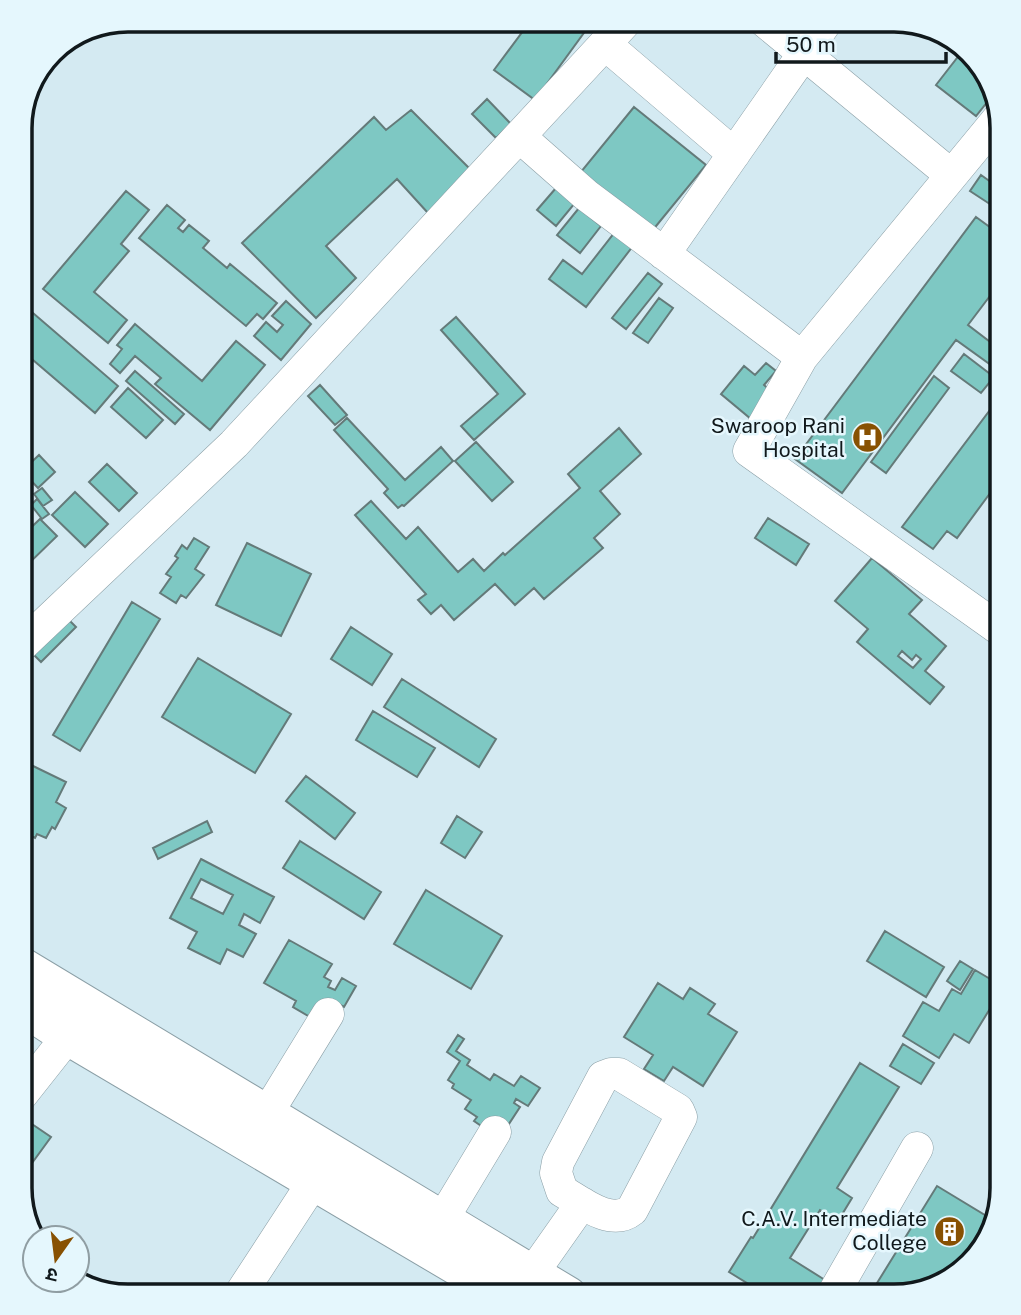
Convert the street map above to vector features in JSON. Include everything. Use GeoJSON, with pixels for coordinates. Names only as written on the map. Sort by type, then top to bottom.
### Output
{"type":"FeatureCollection","features":[{"type":"Feature","properties":{"kind":"main road"},"geometry":{"type":"LineString","coordinates":[[32,973],[442,1220],[519,1284]]}},
{"type":"Feature","properties":{"kind":"main road"},"geometry":{"type":"LineString","coordinates":[[32,1012],[314,1181],[518,1284]]}},
{"type":"Feature","properties":{"kind":"street"},"geometry":{"type":"LineString","coordinates":[[32,636],[234,444],[617,32]]}},
{"type":"Feature","properties":{"kind":"street"},"geometry":{"type":"LineString","coordinates":[[777,32],[951,176]]}},
{"type":"Feature","properties":{"kind":"street"},"geometry":{"type":"LineString","coordinates":[[664,254],[819,32]]}},
{"type":"Feature","properties":{"kind":"street"},"geometry":{"type":"LineString","coordinates":[[606,44],[734,154]]}},
{"type":"Feature","properties":{"kind":"street"},"geometry":{"type":"LineString","coordinates":[[990,129],[802,357],[749,451],[990,622]]}},
{"type":"Feature","properties":{"kind":"street"},"geometry":{"type":"LineString","coordinates":[[520,136],[586,195],[802,357]]}},
{"type":"Feature","properties":{"kind":"street"},"geometry":{"type":"LineString","coordinates":[[266,1115],[328,1014]]}},
{"type":"Feature","properties":{"kind":"street"},"geometry":{"type":"LineString","coordinates":[[32,1082],[68,1036]]}},
{"type":"Feature","properties":{"kind":"street"},"geometry":{"type":"LineString","coordinates":[[619,1074],[678,1110],[681,1118],[632,1210],[627,1214],[608,1216],[582,1203],[562,1191],[556,1173],[558,1162],[603,1077],[619,1074]]}},
{"type":"Feature","properties":{"kind":"street"},"geometry":{"type":"LineString","coordinates":[[442,1220],[495,1132]]}},
{"type":"Feature","properties":{"kind":"street"},"geometry":{"type":"LineString","coordinates":[[839,1284],[917,1147]]}},
{"type":"Feature","properties":{"kind":"street"},"geometry":{"type":"LineString","coordinates":[[247,1284],[314,1181]]}},
{"type":"Feature","properties":{"kind":"street"},"geometry":{"type":"LineString","coordinates":[[521,1284],[582,1203]]}},
{"type":"Feature","properties":{"kind":"building"},"geometry":{"type":"Polygon","coordinates":[[[522,32],[585,32],[535,100],[494,70],[522,32]]]}},
{"type":"Feature","properties":{"kind":"building"},"geometry":{"type":"Polygon","coordinates":[[[958,57],[980,85],[986,103],[976,116],[936,85],[958,57]]]}},
{"type":"Feature","properties":{"kind":"building"},"geometry":{"type":"Polygon","coordinates":[[[487,99],[511,124],[496,138],[472,114],[487,99]]]}},
{"type":"Feature","properties":{"kind":"building"},"geometry":{"type":"Polygon","coordinates":[[[634,107],[706,165],[652,231],[580,173],[634,107]]]}},
{"type":"Feature","properties":{"kind":"building"},"geometry":{"type":"Polygon","coordinates":[[[411,110],[474,173],[428,213],[397,179],[326,246],[356,278],[316,318],[242,243],[374,117],[386,130],[411,110]]]}},
{"type":"Feature","properties":{"kind":"building"},"geometry":{"type":"Polygon","coordinates":[[[981,175],[990,181],[990,204],[970,191],[981,175]]]}},
{"type":"Feature","properties":{"kind":"building"},"geometry":{"type":"Polygon","coordinates":[[[556,188],[575,203],[556,226],[537,210],[556,188]]]}},
{"type":"Feature","properties":{"kind":"building"},"geometry":{"type":"Polygon","coordinates":[[[126,191],[149,210],[121,244],[129,251],[94,292],[127,320],[108,343],[43,289],[126,191]]]}},
{"type":"Feature","properties":{"kind":"building"},"geometry":{"type":"Polygon","coordinates":[[[167,205],[185,220],[178,228],[183,232],[189,225],[209,241],[203,248],[227,268],[230,264],[277,303],[263,319],[257,314],[246,326],[139,238],[167,205]]]}},
{"type":"Feature","properties":{"kind":"building"},"geometry":{"type":"Polygon","coordinates":[[[579,208],[601,226],[580,253],[557,235],[579,208]]]}},
{"type":"Feature","properties":{"kind":"building"},"geometry":{"type":"Polygon","coordinates":[[[976,217],[990,227],[990,296],[968,325],[990,342],[990,364],[956,340],[842,493],[795,459],[976,217]]]}},
{"type":"Feature","properties":{"kind":"building"},"geometry":{"type":"Polygon","coordinates":[[[615,232],[633,246],[586,307],[549,279],[563,260],[582,274],[615,232]]]}},
{"type":"Feature","properties":{"kind":"building"},"geometry":{"type":"Polygon","coordinates":[[[648,273],[662,284],[626,329],[612,318],[648,273]]]}},
{"type":"Feature","properties":{"kind":"building"},"geometry":{"type":"Polygon","coordinates":[[[659,298],[673,308],[648,343],[633,333],[659,298]]]}},
{"type":"Feature","properties":{"kind":"building"},"geometry":{"type":"Polygon","coordinates":[[[286,301],[311,324],[281,360],[254,336],[266,322],[277,332],[283,325],[272,316],[286,301]]]}},
{"type":"Feature","properties":{"kind":"building"},"geometry":{"type":"Polygon","coordinates":[[[32,312],[118,386],[95,413],[32,359],[32,312]]]}},
{"type":"Feature","properties":{"kind":"building"},"geometry":{"type":"Polygon","coordinates":[[[456,317],[525,394],[474,440],[461,426],[498,394],[441,330],[456,317]]]}},
{"type":"Feature","properties":{"kind":"building"},"geometry":{"type":"Polygon","coordinates":[[[135,324],[202,381],[236,341],[265,365],[210,430],[155,384],[161,378],[135,356],[120,373],[110,364],[122,349],[117,345],[135,324]]]}},
{"type":"Feature","properties":{"kind":"building"},"geometry":{"type":"Polygon","coordinates":[[[964,354],[990,374],[990,382],[981,393],[951,371],[964,354]]]}},
{"type":"Feature","properties":{"kind":"building"},"geometry":{"type":"Polygon","coordinates":[[[766,363],[776,371],[764,385],[773,393],[751,419],[721,394],[744,366],[755,375],[766,363]]]}},
{"type":"Feature","properties":{"kind":"building"},"geometry":{"type":"Polygon","coordinates":[[[135,371],[184,414],[175,424],[126,381],[135,371]]]}},
{"type":"Feature","properties":{"kind":"building"},"geometry":{"type":"Polygon","coordinates":[[[934,376],[949,388],[886,473],[871,462],[934,376]]]}},
{"type":"Feature","properties":{"kind":"building"},"geometry":{"type":"Polygon","coordinates":[[[320,385],[347,415],[335,425],[308,396],[320,385]]]}},
{"type":"Feature","properties":{"kind":"building"},"geometry":{"type":"Polygon","coordinates":[[[128,388],[163,420],[146,438],[111,407],[128,388]]]}},
{"type":"Feature","properties":{"kind":"building"},"geometry":{"type":"Polygon","coordinates":[[[990,410],[990,493],[957,538],[947,531],[933,549],[902,527],[990,410]]]}},
{"type":"Feature","properties":{"kind":"building"},"geometry":{"type":"Polygon","coordinates":[[[347,418],[405,480],[441,447],[453,461],[404,506],[398,508],[384,493],[388,489],[334,430],[347,418]]]}},
{"type":"Feature","properties":{"kind":"building"},"geometry":{"type":"Polygon","coordinates":[[[619,428],[641,454],[600,491],[620,514],[594,538],[603,548],[544,599],[534,588],[515,605],[495,584],[454,620],[441,605],[431,614],[418,600],[426,594],[355,515],[371,501],[406,539],[418,527],[458,572],[473,559],[484,571],[580,488],[568,474],[619,428]]]}},
{"type":"Feature","properties":{"kind":"building"},"geometry":{"type":"Polygon","coordinates":[[[476,442],[513,482],[492,501],[455,461],[476,442]]]}},
{"type":"Feature","properties":{"kind":"building"},"geometry":{"type":"Polygon","coordinates":[[[39,455],[55,472],[38,488],[32,482],[32,462],[39,455]]]}},
{"type":"Feature","properties":{"kind":"building"},"geometry":{"type":"Polygon","coordinates":[[[107,464],[137,493],[119,511],[89,482],[107,464]]]}},
{"type":"Feature","properties":{"kind":"building"},"geometry":{"type":"Polygon","coordinates":[[[42,488],[52,500],[43,506],[34,494],[42,488]]]}},
{"type":"Feature","properties":{"kind":"building"},"geometry":{"type":"Polygon","coordinates":[[[75,492],[108,524],[85,547],[52,515],[75,492]]]}},
{"type":"Feature","properties":{"kind":"building"},"geometry":{"type":"Polygon","coordinates":[[[37,499],[49,514],[42,519],[32,504],[37,499]]]}},
{"type":"Feature","properties":{"kind":"building"},"geometry":{"type":"Polygon","coordinates":[[[768,518],[809,544],[796,565],[755,538],[768,518]]]}},
{"type":"Feature","properties":{"kind":"building"},"geometry":{"type":"Polygon","coordinates":[[[40,519],[57,536],[32,560],[32,527],[40,519]]]}},
{"type":"Feature","properties":{"kind":"building"},"geometry":{"type":"Polygon","coordinates":[[[194,538],[209,547],[195,569],[204,575],[186,598],[181,595],[176,603],[160,593],[171,577],[166,574],[178,558],[175,556],[182,545],[187,549],[194,538]]]}},
{"type":"Feature","properties":{"kind":"building"},"geometry":{"type":"Polygon","coordinates":[[[247,543],[311,574],[281,636],[216,605],[247,543]]]}},
{"type":"Feature","properties":{"kind":"building"},"geometry":{"type":"Polygon","coordinates":[[[872,558],[922,600],[909,614],[946,646],[925,671],[944,687],[930,704],[857,642],[868,629],[835,601],[872,558]],[[902,651],[898,656],[913,668],[921,659],[916,655],[912,660],[902,651]]]}},
{"type":"Feature","properties":{"kind":"building"},"geometry":{"type":"Polygon","coordinates":[[[132,602],[160,619],[80,751],[53,735],[132,602]]]}},
{"type":"Feature","properties":{"kind":"building"},"geometry":{"type":"Polygon","coordinates":[[[66,617],[76,627],[41,662],[32,653],[66,617]]]}},
{"type":"Feature","properties":{"kind":"building"},"geometry":{"type":"Polygon","coordinates":[[[351,627],[392,654],[372,685],[331,659],[351,627]]]}},
{"type":"Feature","properties":{"kind":"building"},"geometry":{"type":"Polygon","coordinates":[[[198,658],[291,714],[255,773],[162,717],[198,658]]]}},
{"type":"Feature","properties":{"kind":"building"},"geometry":{"type":"Polygon","coordinates":[[[402,679],[496,739],[479,767],[384,707],[402,679]]]}},
{"type":"Feature","properties":{"kind":"building"},"geometry":{"type":"Polygon","coordinates":[[[373,711],[435,748],[417,777],[356,740],[373,711]]]}},
{"type":"Feature","properties":{"kind":"building"},"geometry":{"type":"Polygon","coordinates":[[[32,765],[66,782],[56,802],[66,808],[55,829],[52,827],[46,838],[37,834],[35,838],[32,836],[32,765]]]}},
{"type":"Feature","properties":{"kind":"building"},"geometry":{"type":"Polygon","coordinates":[[[306,776],[355,813],[335,839],[286,801],[306,776]]]}},
{"type":"Feature","properties":{"kind":"building"},"geometry":{"type":"Polygon","coordinates":[[[457,816],[482,832],[465,858],[441,843],[457,816]]]}},
{"type":"Feature","properties":{"kind":"building"},"geometry":{"type":"Polygon","coordinates":[[[207,821],[212,832],[158,859],[153,848],[207,821]]]}},
{"type":"Feature","properties":{"kind":"building"},"geometry":{"type":"Polygon","coordinates":[[[300,841],[381,892],[364,919],[283,868],[300,841]]]}},
{"type":"Feature","properties":{"kind":"building"},"geometry":{"type":"Polygon","coordinates":[[[201,859],[274,897],[260,923],[244,914],[239,925],[256,934],[243,957],[227,949],[220,964],[188,948],[197,932],[170,918],[201,859]],[[201,879],[191,898],[223,914],[233,895],[201,879]]]}},
{"type":"Feature","properties":{"kind":"building"},"geometry":{"type":"Polygon","coordinates":[[[426,890],[502,936],[471,989],[394,944],[426,890]]]}},
{"type":"Feature","properties":{"kind":"building"},"geometry":{"type":"Polygon","coordinates":[[[885,931],[944,967],[926,997],[867,961],[885,931]]]}},
{"type":"Feature","properties":{"kind":"building"},"geometry":{"type":"Polygon","coordinates":[[[289,940],[332,964],[324,977],[331,981],[328,987],[335,990],[342,978],[356,986],[344,1007],[333,1001],[310,1017],[293,1007],[296,1001],[264,983],[289,940]]]}},
{"type":"Feature","properties":{"kind":"building"},"geometry":{"type":"Polygon","coordinates":[[[960,961],[973,969],[960,990],[947,981],[960,961]]]}},
{"type":"Feature","properties":{"kind":"building"},"geometry":{"type":"Polygon","coordinates":[[[975,970],[990,979],[990,1009],[969,1043],[954,1034],[939,1058],[903,1036],[923,1002],[939,1011],[952,989],[961,994],[975,970]]]}},
{"type":"Feature","properties":{"kind":"building"},"geometry":{"type":"Polygon","coordinates":[[[658,983],[683,999],[690,988],[715,1004],[708,1014],[737,1032],[703,1086],[673,1067],[664,1081],[644,1069],[653,1055],[624,1037],[658,983]]]}},
{"type":"Feature","properties":{"kind":"building"},"geometry":{"type":"Polygon","coordinates":[[[458,1035],[464,1039],[456,1051],[470,1060],[467,1065],[490,1080],[494,1074],[514,1086],[521,1076],[540,1088],[528,1106],[516,1099],[514,1103],[520,1107],[505,1130],[490,1132],[474,1121],[477,1117],[465,1109],[471,1100],[452,1088],[454,1084],[448,1080],[460,1061],[447,1052],[458,1035]]]}},
{"type":"Feature","properties":{"kind":"building"},"geometry":{"type":"Polygon","coordinates":[[[903,1044],[934,1063],[921,1084],[890,1066],[903,1044]]]}},
{"type":"Feature","properties":{"kind":"building"},"geometry":{"type":"Polygon","coordinates":[[[860,1063],[899,1087],[837,1188],[852,1198],[838,1221],[820,1210],[790,1258],[825,1280],[823,1284],[748,1284],[729,1272],[751,1237],[753,1238],[860,1063]]]}},
{"type":"Feature","properties":{"kind":"building"},"geometry":{"type":"Polygon","coordinates":[[[32,1124],[51,1137],[32,1163],[32,1124]]]}},
{"type":"Feature","properties":{"kind":"building","name":"C.A.V. Intermediate College"},"geometry":{"type":"Polygon","coordinates":[[[937,1186],[985,1215],[970,1246],[947,1267],[930,1276],[906,1283],[876,1284],[937,1186]]]}},
{"type":"Feature","properties":{"kind":"place","name":"Swaroop Rani Hospital"},"geometry":{"type":"Point","coordinates":[868,438]}},
{"type":"Feature","properties":{"kind":"place","name":"C.A.V. Intermediate College"},"geometry":{"type":"Point","coordinates":[950,1231]}}]}
